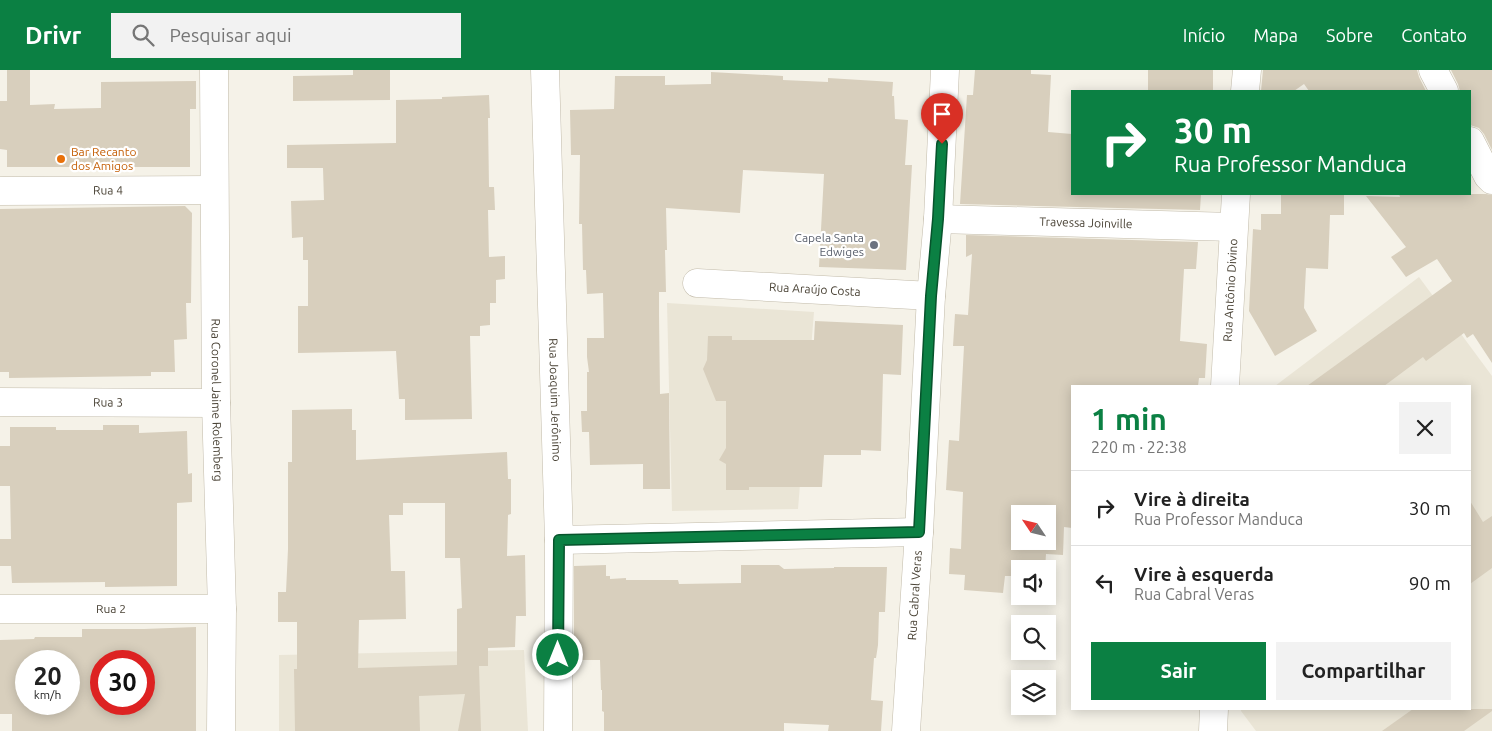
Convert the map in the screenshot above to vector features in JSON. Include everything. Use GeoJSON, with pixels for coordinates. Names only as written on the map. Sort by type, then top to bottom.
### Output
{"type":"FeatureCollection","features":[{"type":"Feature","properties":{"kind":"street","name":"Rua Coronel Jaime Rolemberg"},"geometry":{"type":"LineString","coordinates":[[214,70],[216,402],[222,609],[221,731]]}},
{"type":"Feature","properties":{"kind":"street","name":"Rua Joaquim Jerônimo"},"geometry":{"type":"LineString","coordinates":[[545,70],[559,540],[558,731]]}},
{"type":"Feature","properties":{"kind":"street","name":"Rua Cabral Veras"},"geometry":{"type":"LineString","coordinates":[[906,731],[919,532],[931,296],[938,219],[945,70]]}},
{"type":"Feature","properties":{"kind":"street"},"geometry":{"type":"LineString","coordinates":[[1245,90],[1247,70]]}},
{"type":"Feature","properties":{"kind":"street"},"geometry":{"type":"LineString","coordinates":[[1433,70],[1443,90]]}},
{"type":"Feature","properties":{"kind":"street"},"geometry":{"type":"LineString","coordinates":[[1471,143],[1491,176]]}},
{"type":"Feature","properties":{"kind":"street","name":"Rua 4"},"geometry":{"type":"LineString","coordinates":[[0,191],[214,190]]}},
{"type":"Feature","properties":{"kind":"street","name":"Rua Antônio Divino"},"geometry":{"type":"LineString","coordinates":[[1225,385],[1236,195]]}},
{"type":"Feature","properties":{"kind":"street","name":"Travessa Joinville"},"geometry":{"type":"LineString","coordinates":[[938,219],[1233,227]]}},
{"type":"Feature","properties":{"kind":"street","name":"Rua Araújo Costa"},"geometry":{"type":"LineString","coordinates":[[697,283],[931,296]]}},
{"type":"Feature","properties":{"kind":"street","name":"Rua 3"},"geometry":{"type":"LineString","coordinates":[[0,402],[216,402]]}},
{"type":"Feature","properties":{"kind":"street"},"geometry":{"type":"LineString","coordinates":[[559,540],[919,532]]}},
{"type":"Feature","properties":{"kind":"street","name":"Rua 2"},"geometry":{"type":"LineString","coordinates":[[0,609],[222,609]]}},
{"type":"Feature","properties":{"kind":"shaded area"},"geometry":{"type":"Polygon","coordinates":[[[1419,277],[1492,376],[1492,731],[1256,731],[1241,711],[1471,710],[1471,385],[1276,385],[1419,277]]]}},
{"type":"Feature","properties":{"kind":"shaded area"},"geometry":{"type":"Polygon","coordinates":[[[667,303],[814,312],[798,509],[672,511],[667,303]]]}},
{"type":"Feature","properties":{"kind":"shaded area"},"geometry":{"type":"Polygon","coordinates":[[[524,650],[528,731],[279,731],[279,655],[524,650]]]}},
{"type":"Feature","properties":{"kind":"building"},"geometry":{"type":"Polygon","coordinates":[[[7,70],[30,70],[30,105],[55,104],[54,109],[101,108],[101,82],[196,81],[196,109],[190,109],[190,167],[7,167],[7,150],[0,149],[0,101],[7,101],[7,70]]]}},
{"type":"Feature","properties":{"kind":"building"},"geometry":{"type":"Polygon","coordinates":[[[353,70],[390,70],[390,100],[293,101],[293,76],[353,75],[353,70]]]}},
{"type":"Feature","properties":{"kind":"building"},"geometry":{"type":"Polygon","coordinates":[[[975,70],[1031,70],[1031,74],[1051,75],[1048,132],[1071,134],[1071,195],[1201,195],[1200,210],[960,204],[967,95],[973,95],[975,70]]]}},
{"type":"Feature","properties":{"kind":"building"},"geometry":{"type":"Polygon","coordinates":[[[1148,70],[1213,70],[1213,90],[1148,90],[1148,70]]]}},
{"type":"Feature","properties":{"kind":"building"},"geometry":{"type":"Polygon","coordinates":[[[1263,70],[1417,70],[1426,90],[1308,90],[1304,84],[1295,90],[1261,90],[1263,70]]]}},
{"type":"Feature","properties":{"kind":"building"},"geometry":{"type":"Polygon","coordinates":[[[1451,70],[1492,70],[1492,150],[1479,128],[1471,125],[1471,90],[1460,90],[1451,70]]]}},
{"type":"Feature","properties":{"kind":"building"},"geometry":{"type":"Polygon","coordinates":[[[711,72],[783,76],[783,80],[828,82],[828,78],[893,82],[892,96],[894,96],[895,119],[908,120],[905,165],[912,165],[906,270],[819,267],[824,174],[743,170],[740,213],[666,208],[666,292],[659,292],[660,394],[669,393],[670,489],[643,489],[643,464],[590,465],[589,432],[582,432],[581,411],[587,411],[587,372],[589,372],[587,338],[604,338],[603,293],[587,294],[586,270],[583,270],[582,224],[579,224],[580,155],[571,155],[570,110],[614,109],[615,76],[665,76],[665,85],[711,84],[711,72]]]}},
{"type":"Feature","properties":{"kind":"building"},"geometry":{"type":"Polygon","coordinates":[[[489,95],[489,187],[494,187],[495,210],[488,210],[489,257],[505,256],[505,279],[496,280],[496,303],[490,303],[490,325],[480,326],[480,336],[470,336],[472,419],[405,420],[405,399],[399,399],[396,351],[298,353],[298,306],[308,306],[308,260],[303,260],[303,237],[292,238],[291,201],[324,200],[323,168],[287,168],[287,145],[396,143],[396,100],[489,95]]]}},
{"type":"Feature","properties":{"kind":"building"},"geometry":{"type":"Polygon","coordinates":[[[1281,195],[1344,195],[1344,215],[1330,215],[1328,269],[1306,268],[1304,308],[1317,331],[1275,356],[1249,311],[1253,229],[1261,230],[1261,214],[1281,214],[1281,195]]]}},
{"type":"Feature","properties":{"kind":"building"},"geometry":{"type":"Polygon","coordinates":[[[1399,195],[1492,195],[1492,363],[1473,334],[1467,338],[1464,333],[1426,361],[1423,357],[1385,385],[1308,385],[1452,281],[1437,259],[1406,277],[1391,257],[1406,247],[1366,196],[1400,197],[1399,195]]]}},
{"type":"Feature","properties":{"kind":"building"},"geometry":{"type":"Polygon","coordinates":[[[185,206],[192,213],[191,303],[186,303],[187,339],[174,340],[175,372],[151,372],[151,376],[9,378],[9,372],[0,372],[0,209],[185,206]]]}},
{"type":"Feature","properties":{"kind":"building"},"geometry":{"type":"Polygon","coordinates":[[[966,235],[1198,242],[1196,269],[1184,269],[1180,341],[1207,344],[1205,378],[1199,378],[1198,385],[1071,385],[1071,528],[1064,527],[1063,555],[1046,554],[1046,560],[1011,560],[1011,576],[1005,576],[1003,593],[964,590],[965,575],[949,574],[950,548],[961,549],[963,492],[946,490],[949,440],[959,441],[964,346],[953,346],[955,314],[968,315],[972,254],[966,257],[966,235]]]}},
{"type":"Feature","properties":{"kind":"building"},"geometry":{"type":"Polygon","coordinates":[[[815,321],[903,325],[901,375],[883,374],[881,451],[861,450],[861,455],[824,455],[822,487],[749,487],[749,490],[726,490],[726,464],[719,460],[726,448],[726,401],[716,401],[703,369],[707,360],[708,336],[732,336],[732,340],[814,340],[815,321]]]}},
{"type":"Feature","properties":{"kind":"building"},"geometry":{"type":"Polygon","coordinates":[[[352,409],[352,430],[356,430],[356,460],[507,452],[508,479],[511,479],[511,514],[508,515],[507,556],[525,555],[526,616],[516,616],[515,647],[488,648],[488,666],[479,666],[481,731],[458,731],[465,694],[419,696],[420,731],[295,731],[294,669],[297,669],[297,622],[278,622],[278,592],[286,592],[288,462],[292,462],[292,410],[352,409]],[[403,503],[403,515],[389,515],[391,571],[405,571],[406,619],[359,620],[358,668],[457,665],[457,609],[462,608],[460,558],[445,558],[445,503],[403,503]]]}},
{"type":"Feature","properties":{"kind":"building"},"geometry":{"type":"Polygon","coordinates":[[[103,425],[139,425],[139,433],[187,431],[188,474],[192,473],[192,502],[177,503],[177,586],[105,587],[105,582],[12,583],[11,566],[0,566],[0,539],[11,539],[10,486],[0,486],[0,446],[10,446],[10,427],[56,427],[56,430],[103,430],[103,425]]]}},
{"type":"Feature","properties":{"kind":"building"},"geometry":{"type":"Polygon","coordinates":[[[1471,503],[1483,522],[1492,516],[1492,568],[1471,583],[1471,503]]]}},
{"type":"Feature","properties":{"kind":"building"},"geometry":{"type":"Polygon","coordinates":[[[606,565],[606,576],[610,576],[610,579],[678,580],[679,584],[741,583],[741,565],[779,565],[784,569],[887,567],[885,612],[879,612],[878,645],[876,658],[874,658],[871,700],[883,701],[881,731],[828,731],[829,725],[784,723],[784,731],[604,731],[600,660],[574,660],[574,566],[606,565]]]}},
{"type":"Feature","properties":{"kind":"building"},"geometry":{"type":"Polygon","coordinates":[[[196,627],[196,731],[12,731],[12,714],[0,714],[0,640],[34,639],[35,637],[82,637],[82,629],[196,627]]]}},
{"type":"Feature","properties":{"kind":"building"},"geometry":{"type":"Polygon","coordinates":[[[1492,709],[1492,711],[1464,731],[1382,731],[1412,710],[1492,709]]]}},
{"type":"Feature","properties":{"kind":"place","name":"Bar Recanto dos Amigos"},"geometry":{"type":"Point","coordinates":[61,159]}},
{"type":"Feature","properties":{"kind":"place","name":"Capela Santa Edwiges"},"geometry":{"type":"Point","coordinates":[874,245]}},
{"type":"Feature","properties":{"kind":"route"},"geometry":{"type":"LineString","coordinates":[[558,655],[559,540],[919,532],[931,296],[942,144]]}}]}
